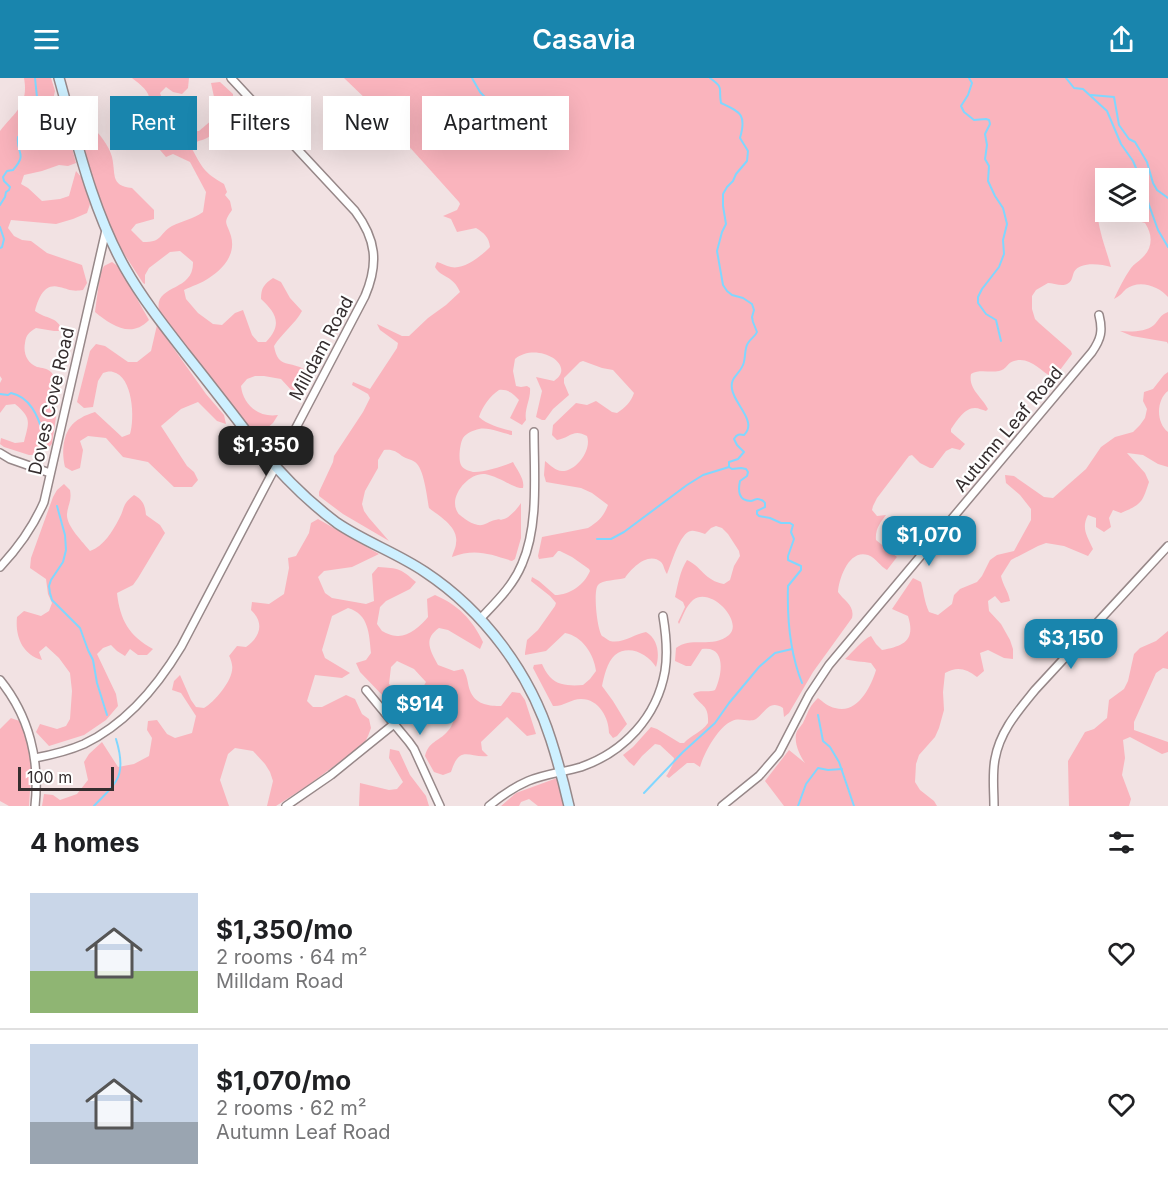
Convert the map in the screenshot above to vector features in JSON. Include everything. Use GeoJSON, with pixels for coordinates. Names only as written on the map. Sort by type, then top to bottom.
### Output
{"type":"FeatureCollection","features":[{"type":"Feature","properties":{"kind":"street"},"geometry":{"type":"LineString","coordinates":[[59,78],[83,164],[106,230],[141,295],[275,467],[294,487],[338,523],[424,572],[450,591],[480,619],[514,662],[540,711],[551,739],[569,806]]}},
{"type":"Feature","properties":{"kind":"street","name":"Milldam Road"},"geometry":{"type":"LineString","coordinates":[[35,758],[61,752],[101,735],[131,712],[157,683],[181,647],[371,283],[374,256],[368,232],[355,211],[231,78]]}},
{"type":"Feature","properties":{"kind":"street","name":"Doves Cove Road"},"geometry":{"type":"LineString","coordinates":[[0,567],[26,537],[44,502],[106,230]]}},
{"type":"Feature","properties":{"kind":"street","name":"Autumn Leaf Road"},"geometry":{"type":"LineString","coordinates":[[722,806],[770,765],[779,753],[809,694],[829,665],[1092,352],[1101,335],[1099,315]]}},
{"type":"Feature","properties":{"kind":"street"},"geometry":{"type":"LineString","coordinates":[[480,619],[510,585],[528,550],[533,510],[534,432]]}},
{"type":"Feature","properties":{"kind":"street"},"geometry":{"type":"LineString","coordinates":[[0,453],[10,459],[50,472]]}},
{"type":"Feature","properties":{"kind":"street"},"geometry":{"type":"LineString","coordinates":[[994,806],[994,759],[1001,738],[1010,722],[1035,690],[1168,546]]}},
{"type":"Feature","properties":{"kind":"street"},"geometry":{"type":"LineString","coordinates":[[489,806],[529,781],[582,766],[606,756],[620,747],[634,733],[648,715],[659,694],[665,672],[667,650],[663,616]]}},
{"type":"Feature","properties":{"kind":"street"},"geometry":{"type":"LineString","coordinates":[[0,680],[14,698],[30,738],[35,758],[35,806]]}},
{"type":"Feature","properties":{"kind":"street"},"geometry":{"type":"LineString","coordinates":[[366,690],[414,749],[440,806]]}},
{"type":"Feature","properties":{"kind":"street"},"geometry":{"type":"LineString","coordinates":[[286,806],[331,775],[394,724]]}},
{"type":"Feature","properties":{"kind":"shaded area"},"geometry":{"type":"Polygon","coordinates":[[[24,78],[51,78],[55,91],[54,96],[24,96],[24,78]]]}},
{"type":"Feature","properties":{"kind":"shaded area"},"geometry":{"type":"Polygon","coordinates":[[[132,78],[189,78],[188,88],[182,94],[166,87],[160,93],[161,96],[148,96],[142,86],[132,78]]]}},
{"type":"Feature","properties":{"kind":"shaded area"},"geometry":{"type":"Polygon","coordinates":[[[344,78],[1168,78],[1168,297],[1154,287],[1137,284],[1126,289],[1114,299],[1131,268],[1146,254],[1150,246],[1149,232],[1145,223],[1141,222],[1149,222],[1149,168],[1095,168],[1095,222],[1099,222],[1111,267],[1096,264],[1081,266],[1074,272],[1069,283],[1063,285],[1048,283],[1036,290],[1032,296],[1035,319],[1072,354],[1057,374],[1052,377],[1030,362],[1020,360],[1012,362],[1001,370],[971,374],[973,389],[988,409],[986,411],[975,408],[967,410],[951,429],[951,432],[965,444],[960,450],[952,448],[946,451],[933,468],[920,463],[912,455],[909,456],[877,498],[872,510],[877,516],[886,515],[877,529],[876,540],[897,557],[887,570],[868,555],[861,554],[850,560],[840,579],[838,592],[850,606],[852,618],[813,672],[789,713],[784,717],[783,708],[774,705],[756,719],[732,721],[712,741],[700,767],[694,763],[687,763],[669,778],[666,776],[674,758],[660,745],[655,744],[634,766],[623,755],[651,727],[684,743],[708,723],[706,709],[693,694],[715,690],[721,670],[719,657],[710,649],[702,649],[691,666],[686,666],[675,661],[676,648],[688,643],[723,639],[729,635],[732,622],[723,607],[716,601],[700,597],[691,602],[679,624],[685,607],[683,602],[675,597],[687,560],[712,580],[724,584],[730,580],[740,556],[739,551],[722,528],[716,526],[705,534],[694,531],[687,533],[673,557],[667,574],[661,562],[651,559],[640,563],[625,578],[606,581],[598,585],[596,610],[602,636],[615,642],[646,632],[653,639],[658,652],[656,667],[653,662],[638,652],[626,650],[615,655],[608,666],[602,686],[627,724],[617,736],[613,738],[609,733],[602,710],[593,702],[577,699],[553,706],[533,668],[534,665],[542,664],[553,680],[561,684],[583,685],[596,671],[593,658],[582,642],[565,633],[546,651],[525,655],[527,640],[538,630],[556,603],[531,581],[532,577],[555,595],[561,595],[576,588],[590,571],[560,551],[553,557],[539,559],[542,537],[588,528],[600,518],[608,505],[581,488],[546,482],[545,461],[558,470],[568,470],[582,458],[588,441],[587,436],[578,433],[557,440],[552,435],[553,425],[576,403],[587,405],[596,401],[617,413],[625,407],[634,393],[613,370],[580,362],[564,378],[569,395],[553,409],[545,420],[542,420],[536,417],[542,391],[536,377],[554,381],[560,375],[561,368],[552,357],[534,353],[524,354],[515,359],[513,371],[516,386],[530,388],[526,420],[522,425],[510,418],[519,400],[510,392],[499,390],[492,395],[479,417],[490,424],[512,431],[512,435],[491,429],[477,429],[463,438],[460,459],[465,469],[473,472],[482,471],[513,462],[522,478],[523,488],[520,488],[489,475],[479,474],[461,487],[455,500],[458,514],[478,525],[506,518],[521,503],[521,538],[515,559],[512,561],[475,552],[452,557],[456,537],[447,522],[429,508],[421,470],[413,461],[394,451],[384,450],[378,460],[378,468],[365,491],[362,504],[369,518],[389,541],[343,514],[319,496],[334,456],[370,398],[368,394],[352,385],[353,382],[370,389],[397,348],[398,343],[380,330],[377,324],[402,336],[409,336],[460,292],[454,282],[438,271],[435,267],[437,262],[451,267],[461,266],[477,258],[490,247],[487,238],[476,228],[457,232],[451,219],[443,216],[457,210],[460,204],[410,148],[410,96],[363,96],[344,78]]]}},
{"type":"Feature","properties":{"kind":"shaded area"},"geometry":{"type":"Polygon","coordinates":[[[220,82],[233,96],[214,96],[211,83],[220,82]]]}},
{"type":"Feature","properties":{"kind":"shaded area"},"geometry":{"type":"Polygon","coordinates":[[[18,110],[18,150],[73,150],[76,163],[68,166],[59,165],[24,175],[21,184],[42,201],[60,199],[69,196],[76,171],[82,178],[90,204],[87,213],[56,224],[11,220],[8,228],[14,236],[31,241],[47,253],[82,265],[87,283],[83,290],[54,286],[42,293],[35,311],[57,322],[63,331],[36,328],[28,334],[25,340],[28,360],[37,367],[49,371],[56,380],[53,389],[56,417],[52,444],[38,455],[29,455],[0,444],[1,438],[15,443],[24,442],[28,425],[27,417],[15,404],[6,405],[0,413],[2,379],[0,376],[0,131],[18,110]]]}},
{"type":"Feature","properties":{"kind":"shaded area"},"geometry":{"type":"Polygon","coordinates":[[[209,122],[209,137],[197,142],[197,131],[209,122]]]}},
{"type":"Feature","properties":{"kind":"shaded area"},"geometry":{"type":"Polygon","coordinates":[[[98,134],[109,148],[117,182],[132,188],[154,210],[154,219],[136,224],[131,230],[143,242],[158,239],[172,226],[203,212],[206,192],[190,162],[173,154],[166,157],[160,150],[193,150],[204,168],[224,184],[227,192],[225,195],[230,201],[232,210],[226,221],[232,243],[228,260],[206,280],[184,290],[186,299],[198,313],[213,324],[222,325],[235,313],[243,310],[252,335],[258,342],[266,342],[274,330],[276,319],[261,299],[262,289],[273,278],[281,282],[290,298],[302,311],[274,346],[282,362],[305,370],[301,385],[293,392],[281,379],[255,376],[247,379],[241,386],[245,399],[253,409],[264,414],[278,415],[266,429],[273,440],[275,453],[249,427],[160,314],[161,297],[187,279],[193,262],[180,251],[170,252],[149,268],[145,275],[145,284],[143,283],[119,246],[94,190],[81,150],[98,150],[98,134]]]}},
{"type":"Feature","properties":{"kind":"shaded area"},"geometry":{"type":"Polygon","coordinates":[[[112,262],[119,267],[149,320],[135,329],[121,328],[95,312],[100,274],[104,266],[112,262]]]}},
{"type":"Feature","properties":{"kind":"shaded area"},"geometry":{"type":"Polygon","coordinates":[[[1168,312],[1168,344],[1120,331],[1147,329],[1168,312]]]}},
{"type":"Feature","properties":{"kind":"shaded area"},"geometry":{"type":"Polygon","coordinates":[[[157,325],[206,394],[224,415],[226,424],[217,421],[198,402],[181,409],[161,426],[198,480],[192,487],[174,487],[148,462],[123,457],[106,438],[88,436],[80,441],[83,450],[80,468],[72,471],[65,467],[63,453],[67,433],[75,422],[83,417],[95,412],[122,437],[130,434],[132,427],[131,399],[125,381],[120,375],[113,372],[103,373],[98,381],[93,407],[84,408],[77,402],[90,351],[96,344],[105,346],[128,362],[137,362],[151,351],[157,325]]]}},
{"type":"Feature","properties":{"kind":"shaded area"},"geometry":{"type":"Polygon","coordinates":[[[1168,372],[1168,391],[1161,400],[1159,412],[1161,423],[1168,432],[1168,467],[1143,455],[1127,453],[1145,473],[1149,482],[1145,494],[1137,505],[1128,510],[1121,513],[1113,510],[1109,518],[1111,527],[1104,532],[1096,527],[1096,518],[1088,515],[1085,528],[1093,549],[1088,556],[1064,546],[1046,543],[1011,560],[1001,576],[1010,601],[1001,603],[995,596],[988,601],[989,611],[1001,624],[1010,640],[1013,659],[1004,658],[988,650],[980,653],[984,671],[977,677],[962,669],[945,673],[944,710],[939,728],[935,737],[919,755],[916,764],[915,782],[937,806],[784,806],[765,781],[789,750],[805,763],[797,747],[796,735],[810,707],[818,698],[831,707],[843,709],[856,704],[867,691],[876,670],[871,663],[845,659],[864,640],[871,636],[882,650],[896,647],[909,637],[908,616],[892,609],[913,578],[921,582],[929,612],[938,615],[952,604],[954,595],[960,589],[977,582],[990,560],[997,555],[1014,551],[1031,520],[1031,509],[1006,483],[1005,475],[1014,476],[1044,497],[1053,498],[1086,469],[1101,447],[1115,437],[1133,432],[1140,425],[1147,409],[1143,401],[1144,392],[1153,389],[1168,372]]]}},
{"type":"Feature","properties":{"kind":"shaded area"},"geometry":{"type":"Polygon","coordinates":[[[64,484],[70,490],[67,519],[90,551],[107,538],[126,504],[134,495],[143,503],[146,515],[160,525],[165,533],[133,585],[117,593],[127,626],[138,639],[153,649],[147,655],[138,655],[130,649],[125,656],[111,645],[103,648],[97,654],[116,694],[118,706],[106,720],[84,735],[49,746],[36,732],[40,724],[57,729],[66,726],[70,719],[72,691],[70,673],[46,646],[39,652],[42,660],[25,649],[17,631],[17,617],[24,611],[41,616],[49,611],[52,603],[46,579],[30,568],[31,558],[53,497],[64,484]]]}},
{"type":"Feature","properties":{"kind":"shaded area"},"geometry":{"type":"Polygon","coordinates":[[[318,519],[379,554],[352,567],[324,571],[318,577],[325,593],[332,598],[366,604],[374,601],[372,574],[378,567],[403,572],[416,582],[410,589],[386,601],[380,607],[377,624],[382,631],[395,636],[410,633],[428,617],[427,599],[435,595],[451,603],[474,626],[483,642],[480,649],[448,630],[439,628],[431,636],[430,641],[431,650],[438,665],[454,671],[463,669],[471,693],[484,704],[501,706],[512,692],[520,693],[525,700],[536,734],[527,736],[507,717],[481,742],[482,750],[488,756],[461,755],[454,763],[451,772],[443,775],[434,772],[425,756],[431,744],[449,730],[455,714],[446,704],[424,704],[417,698],[426,682],[414,669],[397,661],[391,667],[389,684],[396,690],[394,699],[385,698],[360,672],[356,663],[366,660],[371,653],[370,639],[364,620],[348,608],[332,616],[322,650],[325,658],[350,673],[342,678],[315,675],[307,701],[313,707],[322,707],[346,695],[355,699],[362,714],[369,719],[371,728],[364,744],[307,786],[276,806],[267,806],[273,781],[270,772],[253,751],[235,748],[228,754],[220,780],[229,806],[42,806],[44,794],[53,795],[60,800],[77,794],[88,780],[84,762],[102,742],[118,767],[134,764],[149,756],[152,738],[147,730],[148,721],[157,720],[167,734],[175,738],[192,733],[196,716],[181,693],[172,690],[174,681],[180,675],[196,707],[204,708],[218,695],[227,683],[232,670],[229,656],[237,646],[246,647],[255,639],[259,630],[258,620],[251,610],[252,602],[269,604],[284,594],[289,568],[288,558],[296,556],[309,533],[311,523],[318,519]]]}},
{"type":"Feature","properties":{"kind":"shaded area"},"geometry":{"type":"Polygon","coordinates":[[[1168,631],[1168,669],[1163,668],[1156,673],[1134,722],[1134,730],[1168,742],[1168,752],[1162,754],[1130,737],[1123,740],[1125,758],[1122,775],[1131,799],[1129,806],[1069,806],[1068,761],[1085,732],[1094,729],[1107,718],[1109,700],[1124,689],[1134,654],[1168,631]]]}},
{"type":"Feature","properties":{"kind":"shaded area"},"geometry":{"type":"Polygon","coordinates":[[[11,718],[20,721],[29,738],[31,774],[29,806],[9,806],[0,801],[0,729],[11,718]]]}},
{"type":"Feature","properties":{"kind":"shaded area"},"geometry":{"type":"Polygon","coordinates":[[[390,749],[399,751],[410,775],[426,796],[429,806],[359,806],[360,783],[389,790],[397,789],[403,782],[389,758],[390,749]]]}},
{"type":"Feature","properties":{"kind":"shaded area"},"geometry":{"type":"Polygon","coordinates":[[[557,778],[568,806],[538,806],[529,799],[521,802],[519,806],[501,806],[516,793],[557,778]]]}},
{"type":"Feature","properties":{"kind":"waterway"},"geometry":{"type":"LineString","coordinates":[[0,205],[10,187],[3,177],[7,171],[13,170],[21,157],[18,137],[31,126],[38,107],[35,78]]}},
{"type":"Feature","properties":{"kind":"waterway"},"geometry":{"type":"LineString","coordinates":[[472,78],[484,96]]}},
{"type":"Feature","properties":{"kind":"waterway"},"geometry":{"type":"LineString","coordinates":[[710,78],[718,84],[721,103],[740,115],[743,124],[740,138],[748,151],[747,161],[723,194],[726,224],[717,251],[723,285],[732,295],[752,304],[754,310],[752,317],[757,332],[749,341],[743,365],[732,382],[734,395],[747,419],[748,430],[744,435],[738,435],[734,439],[744,452],[738,459],[729,462],[729,467],[746,469],[748,472],[747,476],[740,481],[740,494],[747,501],[758,499],[765,503],[765,507],[757,511],[759,516],[793,525],[791,532],[794,539],[788,560],[801,566],[801,570],[788,586],[788,610],[792,648],[802,683]]}},
{"type":"Feature","properties":{"kind":"waterway"},"geometry":{"type":"LineString","coordinates":[[969,78],[972,83],[961,106],[964,112],[974,120],[989,120],[990,124],[985,134],[987,145],[985,159],[989,166],[988,181],[1003,208],[1007,224],[1003,240],[1004,254],[999,267],[978,297],[978,303],[986,314],[996,320],[1001,341]]}},
{"type":"Feature","properties":{"kind":"waterway"},"geometry":{"type":"LineString","coordinates":[[1066,78],[1074,88],[1083,89],[1107,111],[1121,144],[1133,161],[1158,230],[1168,247]]}},
{"type":"Feature","properties":{"kind":"waterway"},"geometry":{"type":"LineString","coordinates":[[1091,95],[1114,97],[1119,125],[1129,139],[1135,142],[1147,162],[1157,190],[1168,198]]}},
{"type":"Feature","properties":{"kind":"waterway"},"geometry":{"type":"LineString","coordinates":[[0,227],[4,239],[0,248]]}},
{"type":"Feature","properties":{"kind":"waterway"},"geometry":{"type":"LineString","coordinates":[[0,394],[18,395],[28,403],[36,414],[43,433]]}},
{"type":"Feature","properties":{"kind":"waterway"},"geometry":{"type":"LineString","coordinates":[[597,539],[611,539],[624,532],[703,475],[729,467]]}},
{"type":"Feature","properties":{"kind":"waterway"},"geometry":{"type":"LineString","coordinates":[[57,506],[65,535],[66,550],[63,562],[51,580],[50,593],[52,600],[80,628],[93,660],[107,715]]}},
{"type":"Feature","properties":{"kind":"waterway"},"geometry":{"type":"LineString","coordinates":[[644,793],[683,752],[715,723],[759,667],[775,653],[792,649]]}},
{"type":"Feature","properties":{"kind":"waterway"},"geometry":{"type":"LineString","coordinates":[[818,715],[823,741],[830,747],[839,762],[854,806]]}},
{"type":"Feature","properties":{"kind":"waterway"},"geometry":{"type":"LineString","coordinates":[[94,806],[111,788],[120,771],[116,739]]}},
{"type":"Feature","properties":{"kind":"waterway"},"geometry":{"type":"LineString","coordinates":[[798,806],[806,784],[818,768],[842,769]]}}]}
